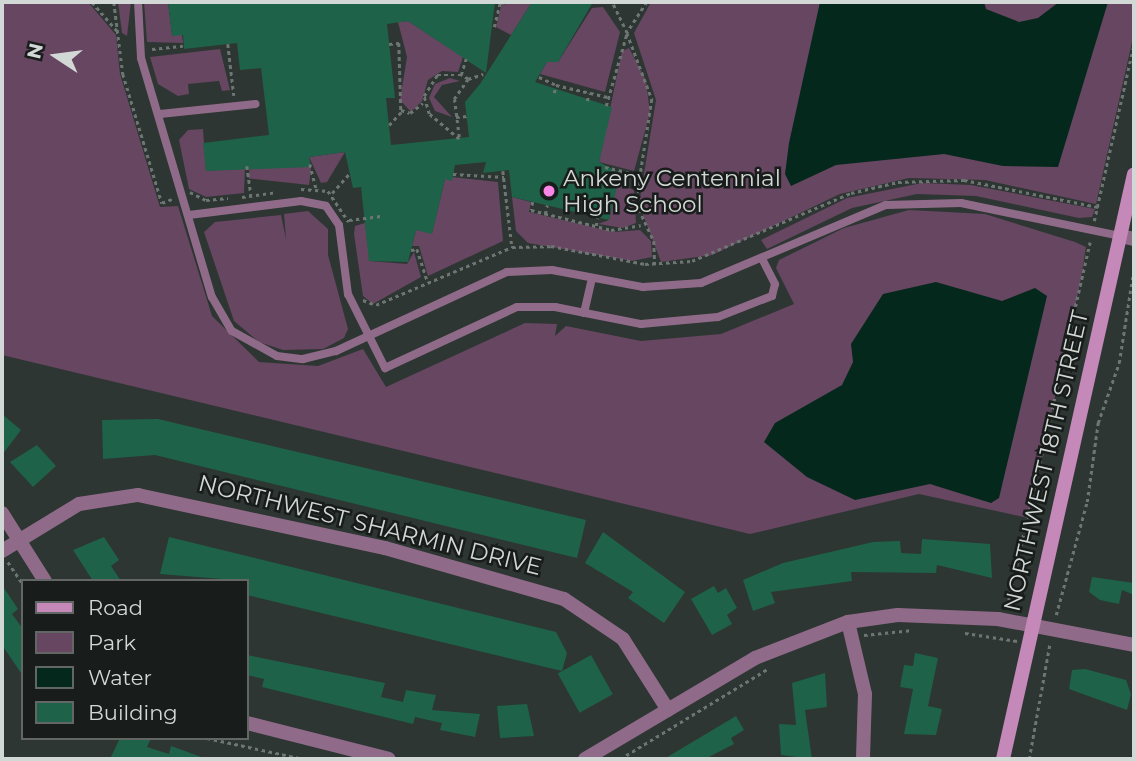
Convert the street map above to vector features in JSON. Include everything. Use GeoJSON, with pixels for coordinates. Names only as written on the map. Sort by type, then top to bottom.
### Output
{"type":"FeatureCollection","features":[{"type":"Feature","properties":{"kind":"main road","name":"NORTHWEST 18TH STREET"},"geometry":{"type":"LineString","coordinates":[[1003,759],[1127,237],[1134,174]]}},
{"type":"Feature","properties":{"kind":"street","name":"NORTHWEST SHARMIN DRIVE"},"geometry":{"type":"LineString","coordinates":[[2,552],[79,504],[138,495],[461,568],[537,588],[595,617],[643,661],[668,710]]}},
{"type":"Feature","properties":{"kind":"street"},"geometry":{"type":"LineString","coordinates":[[2,513],[44,579]]}},
{"type":"Feature","properties":{"kind":"street"},"geometry":{"type":"LineString","coordinates":[[585,759],[755,658],[848,622],[898,615],[1004,620],[1134,645]]}},
{"type":"Feature","properties":{"kind":"street"},"geometry":{"type":"LineString","coordinates":[[848,622],[865,694],[863,759]]}},
{"type":"Feature","properties":{"kind":"street"},"geometry":{"type":"LineString","coordinates":[[248,723],[389,759]]}},
{"type":"Feature","properties":{"kind":"lane"},"geometry":{"type":"LineString","coordinates":[[138,2],[139,50],[217,310],[252,346],[303,359],[368,335],[492,275],[537,269],[672,287],[763,260],[844,219],[911,202],[972,204],[1127,237]]}},
{"type":"Feature","properties":{"kind":"lane"},"geometry":{"type":"LineString","coordinates":[[160,114],[255,104]]}},
{"type":"Feature","properties":{"kind":"lane"},"geometry":{"type":"LineString","coordinates":[[189,215],[301,201],[326,206],[337,219],[348,294],[385,368],[507,309],[545,306],[652,324],[725,315],[775,292],[763,260]]}},
{"type":"Feature","properties":{"kind":"lane"},"geometry":{"type":"LineString","coordinates":[[584,313],[592,278]]}},
{"type":"Feature","properties":{"kind":"path"},"geometry":{"type":"LineString","coordinates":[[92,2],[118,31]]}},
{"type":"Feature","properties":{"kind":"path"},"geometry":{"type":"LineString","coordinates":[[114,2],[124,74],[162,203],[175,198]]}},
{"type":"Feature","properties":{"kind":"path"},"geometry":{"type":"LineString","coordinates":[[494,27],[500,3],[508,2]]}},
{"type":"Feature","properties":{"kind":"path"},"geometry":{"type":"LineString","coordinates":[[611,2],[627,33],[652,99],[636,202],[641,225],[654,240],[655,264]]}},
{"type":"Feature","properties":{"kind":"path"},"geometry":{"type":"LineString","coordinates":[[606,106],[627,33],[647,2]]}},
{"type":"Feature","properties":{"kind":"path"},"geometry":{"type":"LineString","coordinates":[[389,125],[401,111],[398,43],[390,44]]}},
{"type":"Feature","properties":{"kind":"path"},"geometry":{"type":"LineString","coordinates":[[1000,637],[1134,43]]}},
{"type":"Feature","properties":{"kind":"path"},"geometry":{"type":"LineString","coordinates":[[228,44],[235,106]]}},
{"type":"Feature","properties":{"kind":"path"},"geometry":{"type":"LineString","coordinates":[[139,50],[183,46]]}},
{"type":"Feature","properties":{"kind":"path"},"geometry":{"type":"LineString","coordinates":[[461,75],[466,59]]}},
{"type":"Feature","properties":{"kind":"path"},"geometry":{"type":"LineString","coordinates":[[424,103],[459,139],[454,99],[468,79],[482,74]]}},
{"type":"Feature","properties":{"kind":"path"},"geometry":{"type":"LineString","coordinates":[[401,111],[410,113],[424,103],[433,77],[461,75],[468,79]]}},
{"type":"Feature","properties":{"kind":"path"},"geometry":{"type":"LineString","coordinates":[[538,77],[556,85],[608,97]]}},
{"type":"Feature","properties":{"kind":"path"},"geometry":{"type":"LineString","coordinates":[[554,93],[556,85]]}},
{"type":"Feature","properties":{"kind":"path"},"geometry":{"type":"LineString","coordinates":[[587,101],[589,93]]}},
{"type":"Feature","properties":{"kind":"path"},"geometry":{"type":"LineString","coordinates":[[456,117],[467,116]]}},
{"type":"Feature","properties":{"kind":"path"},"geometry":{"type":"LineString","coordinates":[[310,164],[316,188]]}},
{"type":"Feature","properties":{"kind":"path"},"geometry":{"type":"LineString","coordinates":[[247,166],[251,195]]}},
{"type":"Feature","properties":{"kind":"path"},"geometry":{"type":"LineString","coordinates":[[605,167],[641,176]]}},
{"type":"Feature","properties":{"kind":"path"},"geometry":{"type":"LineString","coordinates":[[503,171],[512,247]]}},
{"type":"Feature","properties":{"kind":"path"},"geometry":{"type":"LineString","coordinates":[[332,194],[351,172]]}},
{"type":"Feature","properties":{"kind":"path"},"geometry":{"type":"LineString","coordinates":[[453,174],[504,177]]}},
{"type":"Feature","properties":{"kind":"path"},"geometry":{"type":"LineString","coordinates":[[359,292],[376,305],[426,280],[512,247],[551,246],[655,264],[712,257],[851,193],[898,182],[964,180],[1098,206]]}},
{"type":"Feature","properties":{"kind":"path"},"geometry":{"type":"LineString","coordinates":[[296,190],[316,188],[332,194],[349,220],[351,232]]}},
{"type":"Feature","properties":{"kind":"path"},"geometry":{"type":"LineString","coordinates":[[190,192],[206,200],[285,191]]}},
{"type":"Feature","properties":{"kind":"path"},"geometry":{"type":"LineString","coordinates":[[533,202],[531,211],[596,226],[621,231],[641,225]]}},
{"type":"Feature","properties":{"kind":"path"},"geometry":{"type":"LineString","coordinates":[[545,214],[547,205]]}},
{"type":"Feature","properties":{"kind":"path"},"geometry":{"type":"LineString","coordinates":[[349,220],[381,216]]}},
{"type":"Feature","properties":{"kind":"path"},"geometry":{"type":"LineString","coordinates":[[596,226],[597,218]]}},
{"type":"Feature","properties":{"kind":"path"},"geometry":{"type":"LineString","coordinates":[[411,250],[417,249],[426,280]]}},
{"type":"Feature","properties":{"kind":"path"},"geometry":{"type":"LineString","coordinates":[[1029,759],[1048,648],[1087,502],[1098,423],[1119,363],[1134,267]]}},
{"type":"Feature","properties":{"kind":"path"},"geometry":{"type":"LineString","coordinates":[[2,552],[21,581]]}},
{"type":"Feature","properties":{"kind":"path"},"geometry":{"type":"LineString","coordinates":[[852,638],[926,630]]}},
{"type":"Feature","properties":{"kind":"path"},"geometry":{"type":"LineString","coordinates":[[958,632],[1000,637],[1048,648]]}},
{"type":"Feature","properties":{"kind":"path"},"geometry":{"type":"LineString","coordinates":[[620,759],[775,665]]}},
{"type":"Feature","properties":{"kind":"path"},"geometry":{"type":"LineString","coordinates":[[216,740],[304,759]]}},
{"type":"Feature","properties":{"kind":"green space"},"geometry":{"type":"Polygon","coordinates":[[[2,2],[88,2],[116,35],[120,74],[160,207],[178,206],[212,316],[259,362],[318,366],[363,349],[386,387],[525,323],[557,324],[555,336],[566,326],[641,341],[721,334],[794,304],[776,268],[779,260],[844,228],[909,210],[985,214],[1086,247],[1028,518],[919,494],[750,534],[2,355],[2,2]]]}},
{"type":"Feature","properties":{"kind":"green space"},"geometry":{"type":"Polygon","coordinates":[[[118,2],[131,2],[127,36],[122,33],[118,2]]]}},
{"type":"Feature","properties":{"kind":"green space"},"geometry":{"type":"Polygon","coordinates":[[[144,2],[168,2],[172,35],[182,35],[183,43],[147,42],[144,2]]]}},
{"type":"Feature","properties":{"kind":"green space"},"geometry":{"type":"Polygon","coordinates":[[[510,2],[532,2],[511,35],[496,27],[501,6],[510,2]]]}},
{"type":"Feature","properties":{"kind":"green space"},"geometry":{"type":"Polygon","coordinates":[[[651,2],[1134,2],[1134,33],[1096,204],[985,180],[909,178],[840,194],[712,255],[661,262],[639,204],[656,100],[634,33],[651,2]]]}},
{"type":"Feature","properties":{"kind":"green space"},"geometry":{"type":"Polygon","coordinates":[[[603,7],[620,32],[605,92],[540,74],[547,62],[558,62],[592,8],[603,7]]]}},
{"type":"Feature","properties":{"kind":"green space"},"geometry":{"type":"Polygon","coordinates":[[[408,21],[463,57],[458,72],[442,71],[428,80],[422,101],[411,112],[400,100],[407,57],[398,22],[408,21]]]}},
{"type":"Feature","properties":{"kind":"green space"},"geometry":{"type":"Polygon","coordinates":[[[629,48],[646,80],[650,113],[634,171],[599,162],[622,51],[629,48]]]}},
{"type":"Feature","properties":{"kind":"green space"},"geometry":{"type":"Polygon","coordinates":[[[220,49],[230,90],[222,91],[219,81],[188,84],[189,94],[178,96],[158,84],[150,57],[220,49]]]}},
{"type":"Feature","properties":{"kind":"green space"},"geometry":{"type":"Polygon","coordinates":[[[450,78],[460,81],[442,85],[434,97],[452,117],[435,111],[429,98],[435,84],[450,78]]]}},
{"type":"Feature","properties":{"kind":"green space"},"geometry":{"type":"Polygon","coordinates":[[[203,129],[206,171],[245,167],[244,193],[206,197],[189,189],[179,140],[188,130],[203,129]]]}},
{"type":"Feature","properties":{"kind":"green space"},"geometry":{"type":"Polygon","coordinates":[[[345,152],[327,182],[321,183],[309,157],[345,152]]]}},
{"type":"Feature","properties":{"kind":"green space"},"geometry":{"type":"Polygon","coordinates":[[[250,161],[311,167],[309,185],[248,179],[250,161]]]}},
{"type":"Feature","properties":{"kind":"green space"},"geometry":{"type":"Polygon","coordinates":[[[452,177],[498,182],[503,241],[428,276],[419,246],[412,246],[416,230],[432,233],[445,179],[452,177]]]}},
{"type":"Feature","properties":{"kind":"green space"},"geometry":{"type":"Polygon","coordinates":[[[617,183],[634,190],[636,223],[623,228],[598,224],[609,220],[617,183]]]}},
{"type":"Feature","properties":{"kind":"green space"},"geometry":{"type":"Polygon","coordinates":[[[922,183],[971,185],[1095,209],[1092,217],[1079,218],[976,196],[917,194],[852,208],[767,249],[761,240],[847,198],[922,183]]]}},
{"type":"Feature","properties":{"kind":"green space"},"geometry":{"type":"Polygon","coordinates":[[[512,197],[531,202],[529,212],[613,232],[640,230],[651,241],[652,257],[632,261],[528,243],[516,231],[512,197]]]}},
{"type":"Feature","properties":{"kind":"green space"},"geometry":{"type":"Polygon","coordinates":[[[308,211],[328,229],[328,255],[348,329],[344,338],[323,349],[283,350],[259,342],[234,321],[204,232],[215,222],[281,215],[286,239],[284,214],[308,211]]]}},
{"type":"Feature","properties":{"kind":"green space"},"geometry":{"type":"Polygon","coordinates":[[[365,223],[370,261],[407,264],[414,252],[421,277],[373,304],[363,296],[354,234],[355,226],[365,223]]]}},
{"type":"Feature","properties":{"kind":"water"},"geometry":{"type":"Polygon","coordinates":[[[820,2],[984,2],[986,9],[1019,22],[1038,18],[1059,2],[1108,2],[1058,167],[1003,166],[944,154],[836,165],[791,186],[785,174],[789,143],[820,2]]]}},
{"type":"Feature","properties":{"kind":"water"},"geometry":{"type":"Polygon","coordinates":[[[936,282],[1002,301],[1035,288],[1047,296],[999,498],[991,503],[930,484],[855,500],[807,477],[764,442],[775,423],[842,385],[853,362],[851,344],[883,294],[936,282]]]}},
{"type":"Feature","properties":{"kind":"building","name":"Ankeny Centennial High School"},"geometry":{"type":"Polygon","coordinates":[[[168,2],[495,2],[486,73],[408,21],[387,24],[395,98],[386,98],[391,145],[469,137],[465,102],[480,84],[532,2],[593,2],[558,62],[547,62],[535,82],[612,107],[599,162],[620,173],[609,220],[512,197],[509,170],[483,173],[486,162],[455,165],[452,181],[445,179],[432,234],[416,230],[408,262],[369,261],[361,187],[353,188],[345,152],[309,157],[311,167],[206,171],[203,143],[269,135],[261,68],[240,70],[237,43],[184,49],[183,35],[172,36],[168,2]]]}},
{"type":"Feature","properties":{"kind":"building"},"geometry":{"type":"Polygon","coordinates":[[[2,414],[21,430],[2,455],[2,414]]]}},
{"type":"Feature","properties":{"kind":"building"},"geometry":{"type":"Polygon","coordinates":[[[158,419],[586,520],[577,558],[155,455],[103,459],[102,420],[158,419]]]}},
{"type":"Feature","properties":{"kind":"building"},"geometry":{"type":"Polygon","coordinates":[[[37,445],[56,466],[33,487],[10,462],[37,445]]]}},
{"type":"Feature","properties":{"kind":"building"},"geometry":{"type":"Polygon","coordinates":[[[603,532],[685,592],[664,623],[628,598],[633,592],[585,563],[603,532]]]}},
{"type":"Feature","properties":{"kind":"building"},"geometry":{"type":"Polygon","coordinates":[[[104,537],[119,560],[111,566],[120,579],[92,579],[73,550],[104,537]]]}},
{"type":"Feature","properties":{"kind":"building"},"geometry":{"type":"Polygon","coordinates":[[[169,537],[556,632],[567,653],[562,671],[248,595],[248,579],[160,574],[169,537]]]}},
{"type":"Feature","properties":{"kind":"building"},"geometry":{"type":"Polygon","coordinates":[[[922,539],[990,544],[992,578],[937,565],[936,573],[851,572],[852,581],[771,592],[775,603],[753,611],[743,580],[783,563],[873,542],[900,541],[901,553],[921,554],[922,539]]]}},
{"type":"Feature","properties":{"kind":"building"},"geometry":{"type":"Polygon","coordinates":[[[1092,577],[1134,583],[1134,595],[1122,590],[1119,604],[1100,600],[1089,592],[1092,577]]]}},
{"type":"Feature","properties":{"kind":"building"},"geometry":{"type":"Polygon","coordinates":[[[2,585],[18,609],[12,614],[21,626],[21,673],[2,645],[2,585]]]}},
{"type":"Feature","properties":{"kind":"building"},"geometry":{"type":"Polygon","coordinates":[[[714,586],[718,593],[726,588],[737,608],[727,615],[732,624],[712,635],[691,599],[714,586]]]}},
{"type":"Feature","properties":{"kind":"building"},"geometry":{"type":"Polygon","coordinates":[[[915,653],[938,658],[928,706],[942,709],[936,735],[904,734],[913,689],[900,687],[904,665],[913,666],[915,653]]]}},
{"type":"Feature","properties":{"kind":"building"},"geometry":{"type":"Polygon","coordinates":[[[248,655],[385,683],[381,697],[403,702],[406,690],[436,695],[432,710],[480,714],[475,737],[440,730],[442,723],[415,717],[413,724],[262,687],[264,679],[248,675],[248,655]]]}},
{"type":"Feature","properties":{"kind":"building"},"geometry":{"type":"Polygon","coordinates":[[[591,655],[613,694],[580,713],[558,673],[591,655]]]}},
{"type":"Feature","properties":{"kind":"building"},"geometry":{"type":"Polygon","coordinates":[[[1085,669],[1126,680],[1131,694],[1127,710],[1069,689],[1072,670],[1085,669]]]}},
{"type":"Feature","properties":{"kind":"building"},"geometry":{"type":"Polygon","coordinates":[[[825,673],[827,707],[805,710],[812,759],[781,755],[779,724],[796,725],[792,683],[825,673]]]}},
{"type":"Feature","properties":{"kind":"building"},"geometry":{"type":"Polygon","coordinates":[[[527,704],[534,736],[500,738],[497,706],[527,704]]]}},
{"type":"Feature","properties":{"kind":"building"},"geometry":{"type":"Polygon","coordinates":[[[736,716],[744,730],[731,738],[734,744],[705,759],[664,759],[736,716]]]}},
{"type":"Feature","properties":{"kind":"building"},"geometry":{"type":"Polygon","coordinates":[[[119,740],[150,740],[147,747],[169,754],[171,746],[207,759],[110,759],[119,740]]]}},
{"type":"Feature","properties":{"kind":"place","name":"Ankeny Centennial High School"},"geometry":{"type":"Point","coordinates":[549,191]}}]}
